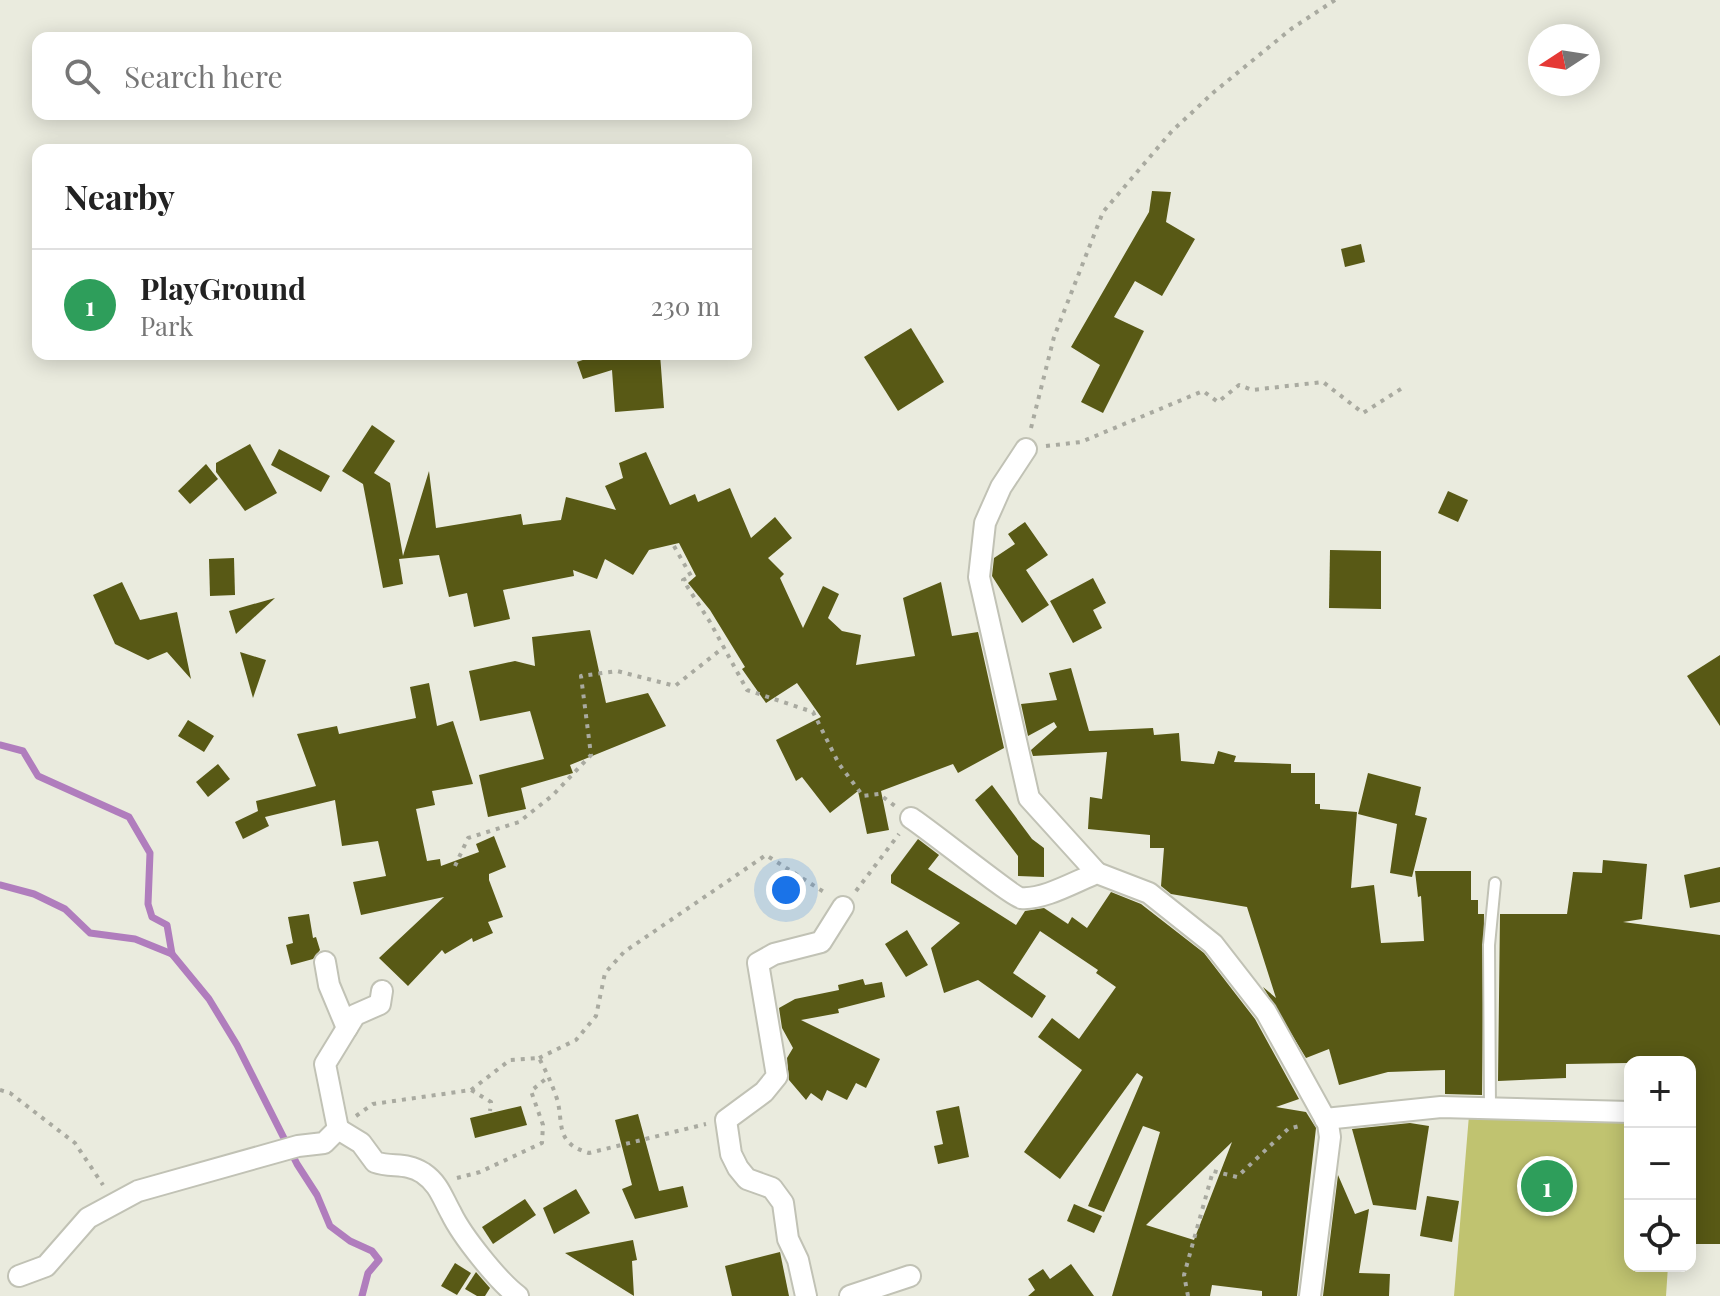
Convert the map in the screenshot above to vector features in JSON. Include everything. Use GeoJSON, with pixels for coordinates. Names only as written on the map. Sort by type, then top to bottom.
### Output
{"type":"FeatureCollection","features":[{"type":"Feature","properties":{"kind":"street"},"geometry":{"type":"LineString","coordinates":[[1026,449],[1001,487],[985,523],[979,577],[1029,798],[1097,873],[1166,903],[1213,944],[1266,1012],[1325,1119],[1330,1137],[1310,1296]]}},
{"type":"Feature","properties":{"kind":"street"},"geometry":{"type":"LineString","coordinates":[[911,818],[966,856],[1013,896],[1030,898],[1097,873]]}},
{"type":"Feature","properties":{"kind":"street"},"geometry":{"type":"LineString","coordinates":[[806,1296],[798,1260],[788,1239],[783,1203],[772,1188],[752,1183],[742,1174],[731,1154],[725,1128],[726,1120],[764,1092],[777,1076],[758,963],[774,954],[821,942],[843,907]]}},
{"type":"Feature","properties":{"kind":"street"},"geometry":{"type":"LineString","coordinates":[[325,962],[329,985],[347,1028]]}},
{"type":"Feature","properties":{"kind":"street"},"geometry":{"type":"LineString","coordinates":[[382,991],[380,1004],[355,1015],[325,1064],[338,1129],[361,1143],[375,1162],[405,1163],[443,1191],[452,1216],[495,1276],[518,1296]]}},
{"type":"Feature","properties":{"kind":"street"},"geometry":{"type":"LineString","coordinates":[[1325,1119],[1441,1107],[1624,1112]]}},
{"type":"Feature","properties":{"kind":"street"},"geometry":{"type":"LineString","coordinates":[[19,1276],[46,1266],[88,1218],[150,1186],[208,1174],[298,1146],[324,1143],[338,1129]]}},
{"type":"Feature","properties":{"kind":"street"},"geometry":{"type":"LineString","coordinates":[[850,1296],[910,1276]]}},
{"type":"Feature","properties":{"kind":"lane"},"geometry":{"type":"LineString","coordinates":[[1490,1109],[1489,945],[1495,883]]}},
{"type":"Feature","properties":{"kind":"path"},"geometry":{"type":"LineString","coordinates":[[1335,0],[1291,29],[1193,111],[1103,212],[1054,337],[1026,449],[1081,442],[1203,391],[1218,402],[1239,385],[1252,390],[1323,382],[1363,413],[1404,387]]}},
{"type":"Feature","properties":{"kind":"path"},"geometry":{"type":"LineString","coordinates":[[338,1129],[373,1104],[471,1090],[510,1060],[539,1058],[576,1040],[596,1016],[605,973],[624,952],[766,855],[796,871],[843,907],[911,818],[879,794],[863,796],[839,764],[813,712],[747,690],[683,580],[691,576],[674,546]]}},
{"type":"Feature","properties":{"kind":"path"},"geometry":{"type":"LineString","coordinates":[[455,866],[468,838],[519,822],[553,795],[591,755],[581,676],[617,671],[675,686],[724,647]]}},
{"type":"Feature","properties":{"kind":"path"},"geometry":{"type":"LineString","coordinates":[[539,1058],[559,1103],[557,1121],[563,1134],[571,1144],[589,1153],[701,1124],[725,1128]]}},
{"type":"Feature","properties":{"kind":"path"},"geometry":{"type":"LineString","coordinates":[[434,1183],[480,1172],[542,1143],[543,1125],[531,1091],[548,1077]]}},
{"type":"Feature","properties":{"kind":"path"},"geometry":{"type":"LineString","coordinates":[[0,1090],[10,1093],[75,1143],[103,1184],[105,1208]]}},
{"type":"Feature","properties":{"kind":"path"},"geometry":{"type":"LineString","coordinates":[[471,1090],[491,1102],[490,1111]]}},
{"type":"Feature","properties":{"kind":"path"},"geometry":{"type":"LineString","coordinates":[[1188,1296],[1184,1275],[1213,1171],[1237,1177],[1288,1129],[1325,1119]]}},
{"type":"Feature","properties":{"kind":"green space"},"geometry":{"type":"Polygon","coordinates":[[[1470,1103],[1624,1106],[1624,1272],[1668,1272],[1666,1296],[1454,1296],[1470,1103]]]}},
{"type":"Feature","properties":{"kind":"building"},"geometry":{"type":"Polygon","coordinates":[[[1152,191],[1171,192],[1166,222],[1195,239],[1162,296],[1135,281],[1114,317],[1144,331],[1103,413],[1081,402],[1100,365],[1071,347],[1149,212],[1152,191]]]}},
{"type":"Feature","properties":{"kind":"building"},"geometry":{"type":"Polygon","coordinates":[[[1361,244],[1365,262],[1345,267],[1341,249],[1361,244]]]}},
{"type":"Feature","properties":{"kind":"building"},"geometry":{"type":"Polygon","coordinates":[[[911,328],[944,382],[898,411],[864,357],[911,328]]]}},
{"type":"Feature","properties":{"kind":"building"},"geometry":{"type":"Polygon","coordinates":[[[660,360],[664,408],[615,412],[612,370],[583,379],[577,362],[660,360]]]}},
{"type":"Feature","properties":{"kind":"building"},"geometry":{"type":"Polygon","coordinates":[[[372,425],[395,441],[374,473],[390,483],[403,556],[429,471],[436,528],[521,514],[523,525],[561,520],[566,497],[616,510],[605,486],[623,478],[619,463],[646,452],[670,505],[695,494],[698,502],[730,488],[751,538],[775,517],[792,538],[768,558],[784,574],[780,578],[803,628],[823,586],[839,594],[828,618],[842,631],[861,635],[856,665],[915,656],[903,598],[941,582],[952,636],[978,632],[1004,748],[958,773],[953,764],[881,791],[889,830],[867,834],[858,791],[830,813],[802,777],[796,781],[776,740],[821,717],[797,683],[766,703],[742,669],[745,667],[710,610],[688,583],[696,576],[679,543],[649,550],[633,575],[605,559],[597,579],[573,570],[574,576],[503,590],[510,619],[474,627],[467,593],[449,597],[439,555],[399,559],[403,584],[383,588],[363,484],[342,471],[372,425]]]}},
{"type":"Feature","properties":{"kind":"building"},"geometry":{"type":"Polygon","coordinates":[[[250,444],[277,493],[245,511],[216,472],[216,463],[250,444]]]}},
{"type":"Feature","properties":{"kind":"building"},"geometry":{"type":"Polygon","coordinates":[[[279,449],[330,476],[321,492],[271,465],[279,449]]]}},
{"type":"Feature","properties":{"kind":"building"},"geometry":{"type":"Polygon","coordinates":[[[206,464],[218,479],[190,504],[178,491],[206,464]]]}},
{"type":"Feature","properties":{"kind":"building"},"geometry":{"type":"Polygon","coordinates":[[[1448,491],[1468,500],[1458,522],[1438,513],[1448,491]]]}},
{"type":"Feature","properties":{"kind":"building"},"geometry":{"type":"Polygon","coordinates":[[[1025,522],[1048,555],[1026,570],[1049,605],[1022,623],[992,576],[994,558],[1015,544],[1008,534],[1025,522]]]}},
{"type":"Feature","properties":{"kind":"building"},"geometry":{"type":"Polygon","coordinates":[[[1330,550],[1381,551],[1381,609],[1329,608],[1330,550]]]}},
{"type":"Feature","properties":{"kind":"building"},"geometry":{"type":"Polygon","coordinates":[[[234,558],[235,595],[210,596],[209,559],[234,558]]]}},
{"type":"Feature","properties":{"kind":"building"},"geometry":{"type":"Polygon","coordinates":[[[1093,578],[1106,603],[1093,610],[1102,628],[1073,643],[1050,601],[1093,578]]]}},
{"type":"Feature","properties":{"kind":"building"},"geometry":{"type":"Polygon","coordinates":[[[122,582],[140,620],[177,612],[191,679],[167,652],[148,660],[115,644],[93,595],[122,582]]]}},
{"type":"Feature","properties":{"kind":"building"},"geometry":{"type":"Polygon","coordinates":[[[275,598],[236,634],[229,611],[275,598]]]}},
{"type":"Feature","properties":{"kind":"building"},"geometry":{"type":"Polygon","coordinates":[[[590,630],[606,703],[648,693],[666,726],[570,765],[573,773],[521,788],[526,809],[488,817],[479,775],[544,759],[530,711],[480,721],[469,671],[515,661],[535,666],[532,637],[590,630]]]}},
{"type":"Feature","properties":{"kind":"building"},"geometry":{"type":"Polygon","coordinates":[[[240,652],[266,660],[253,698],[240,652]]]}},
{"type":"Feature","properties":{"kind":"building"},"geometry":{"type":"Polygon","coordinates":[[[1720,655],[1720,726],[1687,676],[1720,655]]]}},
{"type":"Feature","properties":{"kind":"building"},"geometry":{"type":"Polygon","coordinates":[[[1071,668],[1089,731],[1153,728],[1154,735],[1179,733],[1181,761],[1214,764],[1218,751],[1236,756],[1234,762],[1291,764],[1291,773],[1315,773],[1315,804],[1320,804],[1320,809],[1357,812],[1351,888],[1374,885],[1381,943],[1424,941],[1421,896],[1418,897],[1415,871],[1471,871],[1471,900],[1478,900],[1478,914],[1484,914],[1482,1095],[1445,1094],[1445,1070],[1388,1072],[1339,1085],[1329,1049],[1306,1058],[1263,987],[1276,998],[1247,907],[1171,894],[1161,886],[1164,848],[1150,848],[1150,835],[1088,829],[1090,797],[1102,799],[1107,752],[1033,756],[1031,750],[1057,727],[1054,722],[1028,736],[1021,704],[1057,700],[1049,673],[1071,668]]]}},
{"type":"Feature","properties":{"kind":"building"},"geometry":{"type":"Polygon","coordinates":[[[429,683],[437,726],[453,721],[473,784],[432,791],[435,805],[416,809],[427,861],[440,859],[441,866],[479,852],[476,844],[494,836],[506,867],[489,874],[489,880],[503,917],[488,922],[493,933],[473,942],[472,938],[445,954],[442,950],[408,986],[379,958],[444,897],[361,915],[353,882],[386,876],[378,841],[342,846],[335,800],[265,817],[269,826],[243,839],[235,822],[258,811],[256,801],[316,786],[297,734],[337,726],[339,734],[416,718],[410,687],[429,683]]]}},
{"type":"Feature","properties":{"kind":"building"},"geometry":{"type":"Polygon","coordinates":[[[188,720],[214,736],[204,752],[178,736],[188,720]]]}},
{"type":"Feature","properties":{"kind":"building"},"geometry":{"type":"Polygon","coordinates":[[[218,764],[230,779],[208,797],[196,782],[218,764]]]}},
{"type":"Feature","properties":{"kind":"building"},"geometry":{"type":"Polygon","coordinates":[[[1368,773],[1421,787],[1415,815],[1427,818],[1412,877],[1390,873],[1397,824],[1358,814],[1368,773]]]}},
{"type":"Feature","properties":{"kind":"building"},"geometry":{"type":"Polygon","coordinates":[[[992,785],[1032,839],[1044,848],[1044,877],[1018,876],[1018,856],[975,800],[992,785]]]}},
{"type":"Feature","properties":{"kind":"building"},"geometry":{"type":"Polygon","coordinates":[[[918,839],[939,855],[928,869],[1016,925],[1025,911],[1044,908],[1068,924],[1072,917],[1087,928],[1111,892],[1141,904],[1204,953],[1255,1019],[1299,1099],[1276,1107],[1306,1112],[1316,1128],[1297,1296],[1262,1296],[1262,1291],[1212,1285],[1210,1296],[1112,1296],[1160,1132],[1143,1126],[1104,1212],[1088,1206],[1143,1077],[1137,1073],[1060,1179],[1024,1152],[1082,1070],[1038,1037],[1052,1018],[1079,1039],[1116,987],[1096,973],[1098,970],[1040,931],[1013,973],[1046,996],[1032,1018],[978,980],[944,993],[931,948],[960,923],[891,883],[891,875],[918,839]],[[1232,1142],[1146,1225],[1194,1240],[1232,1142]]]}},
{"type":"Feature","properties":{"kind":"building"},"geometry":{"type":"Polygon","coordinates":[[[1603,860],[1647,864],[1642,919],[1623,922],[1720,935],[1720,1244],[1696,1244],[1696,1056],[1624,1056],[1624,1063],[1566,1064],[1566,1078],[1498,1081],[1500,914],[1567,914],[1573,872],[1602,873],[1603,860]]]}},
{"type":"Feature","properties":{"kind":"building"},"geometry":{"type":"Polygon","coordinates":[[[1720,867],[1720,902],[1690,908],[1684,875],[1720,867]]]}},
{"type":"Feature","properties":{"kind":"building"},"geometry":{"type":"Polygon","coordinates":[[[309,914],[313,938],[316,937],[320,950],[313,959],[291,965],[286,945],[293,943],[288,917],[309,914]]]}},
{"type":"Feature","properties":{"kind":"building"},"geometry":{"type":"Polygon","coordinates":[[[907,930],[928,965],[906,977],[885,944],[907,930]]]}},
{"type":"Feature","properties":{"kind":"building"},"geometry":{"type":"Polygon","coordinates":[[[863,979],[865,985],[882,982],[885,997],[838,1009],[839,1013],[801,1020],[880,1059],[866,1088],[856,1083],[847,1100],[827,1090],[822,1101],[811,1093],[806,1100],[789,1080],[787,1058],[793,1048],[782,1028],[779,1008],[795,999],[839,990],[838,985],[863,979]]]}},
{"type":"Feature","properties":{"kind":"building"},"geometry":{"type":"Polygon","coordinates":[[[521,1106],[527,1125],[475,1138],[470,1118],[521,1106]]]}},
{"type":"Feature","properties":{"kind":"building"},"geometry":{"type":"Polygon","coordinates":[[[959,1106],[969,1157],[938,1164],[934,1146],[943,1144],[936,1111],[959,1106]]]}},
{"type":"Feature","properties":{"kind":"building"},"geometry":{"type":"Polygon","coordinates":[[[638,1114],[659,1191],[683,1186],[688,1207],[635,1219],[622,1189],[632,1185],[615,1120],[638,1114]]]}},
{"type":"Feature","properties":{"kind":"building"},"geometry":{"type":"Polygon","coordinates":[[[1410,1123],[1429,1126],[1416,1210],[1373,1205],[1352,1129],[1410,1123]]]}},
{"type":"Feature","properties":{"kind":"building"},"geometry":{"type":"Polygon","coordinates":[[[1338,1175],[1355,1214],[1369,1209],[1359,1273],[1390,1274],[1389,1296],[1323,1296],[1338,1175]]]}},
{"type":"Feature","properties":{"kind":"building"},"geometry":{"type":"Polygon","coordinates":[[[576,1189],[590,1213],[554,1234],[543,1208],[576,1189]]]}},
{"type":"Feature","properties":{"kind":"building"},"geometry":{"type":"Polygon","coordinates":[[[1427,1196],[1459,1201],[1452,1242],[1420,1236],[1427,1196]]]}},
{"type":"Feature","properties":{"kind":"building"},"geometry":{"type":"Polygon","coordinates":[[[525,1199],[536,1215],[493,1244],[482,1227],[525,1199]]]}},
{"type":"Feature","properties":{"kind":"building"},"geometry":{"type":"Polygon","coordinates":[[[1074,1204],[1102,1216],[1094,1233],[1067,1221],[1074,1204]]]}},
{"type":"Feature","properties":{"kind":"building"},"geometry":{"type":"Polygon","coordinates":[[[633,1240],[637,1260],[632,1261],[634,1296],[565,1253],[633,1240]]]}},
{"type":"Feature","properties":{"kind":"building"},"geometry":{"type":"Polygon","coordinates":[[[780,1252],[789,1296],[732,1296],[725,1266],[780,1252]]]}},
{"type":"Feature","properties":{"kind":"building"},"geometry":{"type":"Polygon","coordinates":[[[455,1263],[471,1273],[457,1295],[441,1286],[455,1263]]]}},
{"type":"Feature","properties":{"kind":"building"},"geometry":{"type":"Polygon","coordinates":[[[1071,1264],[1094,1296],[1028,1296],[1035,1290],[1028,1279],[1043,1269],[1050,1279],[1071,1264]]]}},
{"type":"Feature","properties":{"kind":"building"},"geometry":{"type":"Polygon","coordinates":[[[476,1272],[490,1288],[485,1296],[477,1296],[465,1289],[476,1272]]]}},
{"type":"Feature","properties":{"kind":"waterway"},"geometry":{"type":"LineString","coordinates":[[0,745],[23,751],[38,776],[129,817],[150,853],[148,904],[152,917],[167,925],[172,954]]}},
{"type":"Feature","properties":{"kind":"waterway"},"geometry":{"type":"LineString","coordinates":[[0,885],[34,894],[65,909],[90,933],[135,939],[172,954],[209,999],[237,1045],[297,1164],[317,1195],[330,1226],[350,1241],[372,1251],[379,1260],[368,1273],[362,1296]]}},
{"type":"Feature","properties":{"kind":"place","name":"PlayGround"},"geometry":{"type":"Point","coordinates":[1547,1186]}}]}
